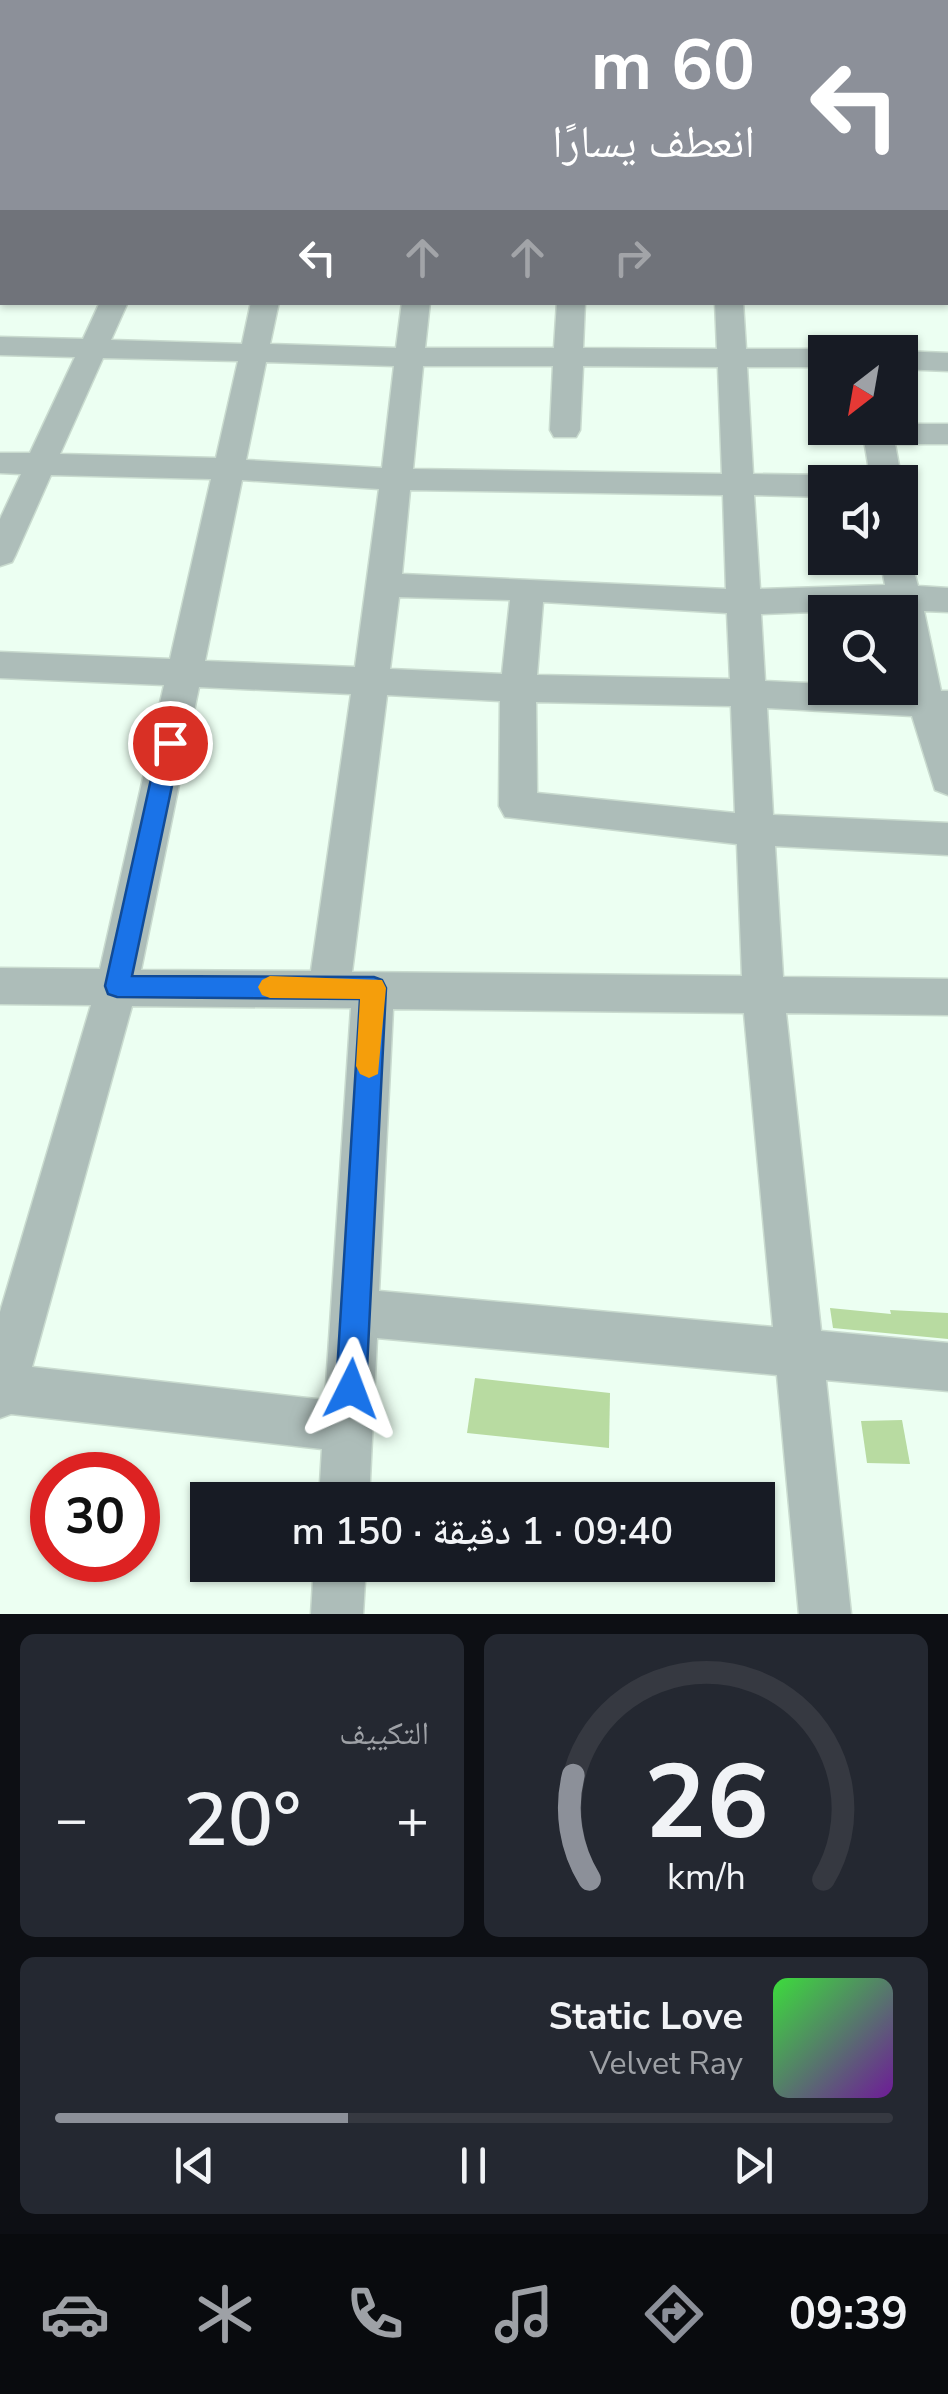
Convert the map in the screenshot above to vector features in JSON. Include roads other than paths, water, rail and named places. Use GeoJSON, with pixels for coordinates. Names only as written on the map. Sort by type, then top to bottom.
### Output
{"type":"FeatureCollection","features":[{"type":"Feature","properties":{"kind":"street"},"geometry":{"type":"LineString","coordinates":[[0,554],[113,305]]}},
{"type":"Feature","properties":{"kind":"street"},"geometry":{"type":"LineString","coordinates":[[264,305],[117,986],[0,1390],[348,1427]]}},
{"type":"Feature","properties":{"kind":"street"},"geometry":{"type":"LineString","coordinates":[[345,1482],[355,1312],[351,988],[371,679],[416,305]]}},
{"type":"Feature","properties":{"kind":"street"},"geometry":{"type":"LineString","coordinates":[[565,430],[571,305]]}},
{"type":"Feature","properties":{"kind":"street"},"geometry":{"type":"LineString","coordinates":[[729,305],[762,993],[825,1614]]}},
{"type":"Feature","properties":{"kind":"street"},"geometry":{"type":"LineString","coordinates":[[0,346],[409,357],[808,358]]}},
{"type":"Feature","properties":{"kind":"street"},"geometry":{"type":"LineString","coordinates":[[918,361],[948,362]]}},
{"type":"Feature","properties":{"kind":"street"},"geometry":{"type":"LineString","coordinates":[[918,433],[948,434]]}},
{"type":"Feature","properties":{"kind":"street"},"geometry":{"type":"LineString","coordinates":[[0,463],[229,469],[394,479],[808,485]]}},
{"type":"Feature","properties":{"kind":"street"},"geometry":{"type":"LineString","coordinates":[[384,585],[744,602],[808,600]]}},
{"type":"Feature","properties":{"kind":"street"},"geometry":{"type":"LineString","coordinates":[[528,589],[518,688],[518,806],[755,830],[948,840]]}},
{"type":"Feature","properties":{"kind":"street"},"geometry":{"type":"LineString","coordinates":[[918,598],[948,600]]}},
{"type":"Feature","properties":{"kind":"street"},"geometry":{"type":"LineString","coordinates":[[918,646],[937,704],[948,780]]}},
{"type":"Feature","properties":{"kind":"street"},"geometry":{"type":"LineString","coordinates":[[0,665],[518,688],[748,692],[937,704]]}},
{"type":"Feature","properties":{"kind":"street"},"geometry":{"type":"LineString","coordinates":[[0,986],[948,996]]}},
{"type":"Feature","properties":{"kind":"street"},"geometry":{"type":"LineString","coordinates":[[355,1312],[948,1367]]}},
{"type":"Feature","properties":{"kind":"street"},"geometry":{"type":"LineString","coordinates":[[337,1614],[339,1582]]}}]}
